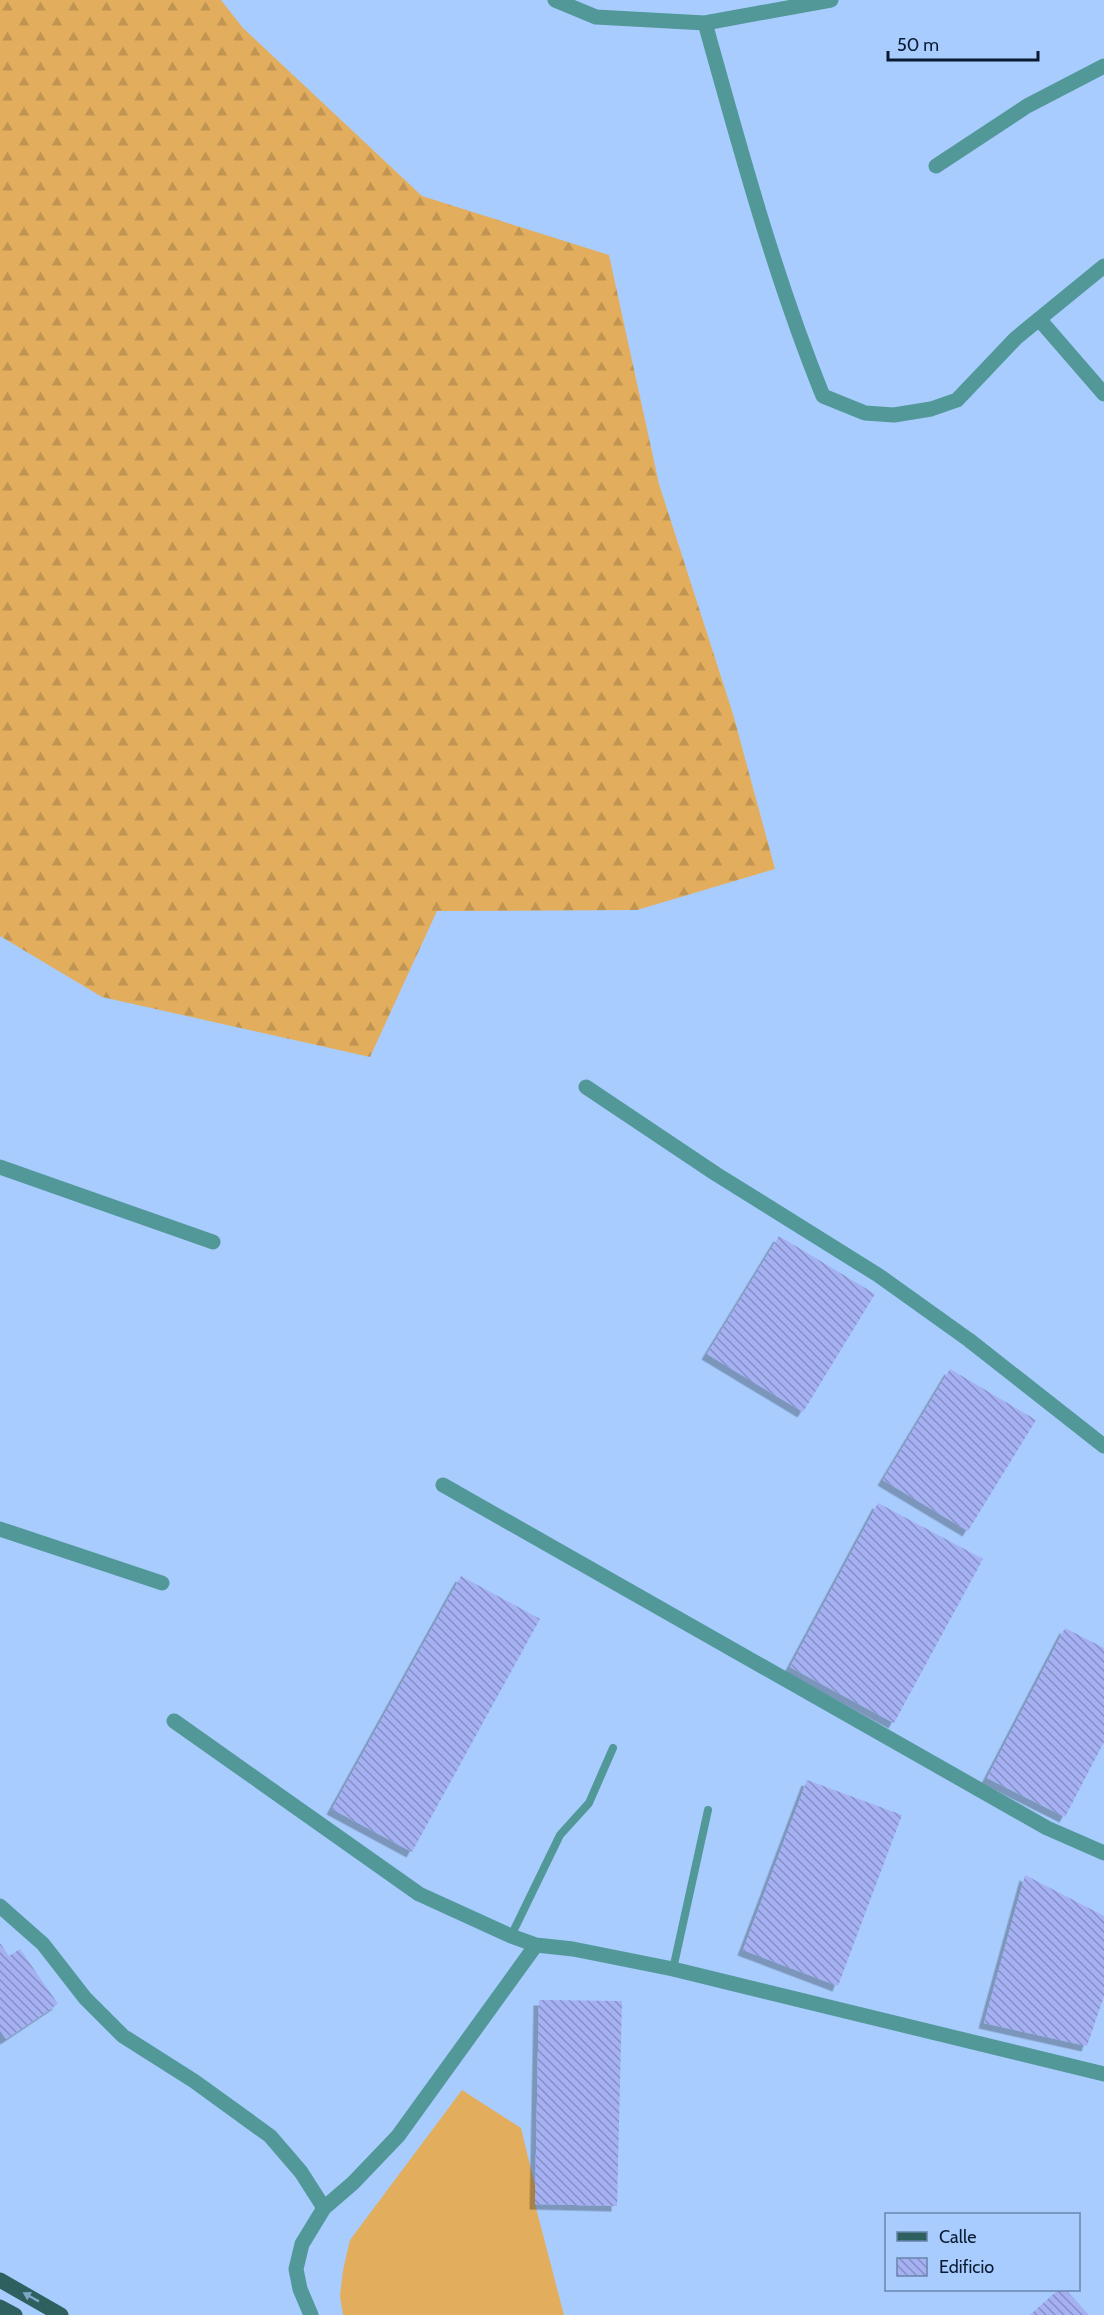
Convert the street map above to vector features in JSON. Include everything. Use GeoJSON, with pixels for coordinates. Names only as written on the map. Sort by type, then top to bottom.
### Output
{"type":"FeatureCollection","features":[{"type":"Feature","properties":{"kind":"main road"},"geometry":{"type":"LineString","coordinates":[[0,2280],[61,2315]]}},
{"type":"Feature","properties":{"kind":"main road"},"geometry":{"type":"LineString","coordinates":[[0,2307],[15,2315]]}},
{"type":"Feature","properties":{"kind":"street"},"geometry":{"type":"LineString","coordinates":[[555,0],[596,17],[705,23],[831,0]]}},
{"type":"Feature","properties":{"kind":"street"},"geometry":{"type":"LineString","coordinates":[[705,23],[746,173],[808,359],[824,396],[865,413],[894,415],[931,410],[957,400],[1016,338],[1104,266]]}},
{"type":"Feature","properties":{"kind":"street"},"geometry":{"type":"LineString","coordinates":[[936,165],[1027,106],[1104,66]]}},
{"type":"Feature","properties":{"kind":"street"},"geometry":{"type":"LineString","coordinates":[[1039,319],[1104,393]]}},
{"type":"Feature","properties":{"kind":"street"},"geometry":{"type":"LineString","coordinates":[[586,1087],[716,1174],[878,1275],[969,1340],[1104,1446]]}},
{"type":"Feature","properties":{"kind":"street"},"geometry":{"type":"LineString","coordinates":[[0,1167],[213,1242]]}},
{"type":"Feature","properties":{"kind":"street"},"geometry":{"type":"LineString","coordinates":[[443,1485],[1036,1822],[1104,1853]]}},
{"type":"Feature","properties":{"kind":"street"},"geometry":{"type":"LineString","coordinates":[[0,1529],[162,1583]]}},
{"type":"Feature","properties":{"kind":"street"},"geometry":{"type":"LineString","coordinates":[[174,1721],[419,1894],[511,1936],[536,1945],[573,1949],[673,1969],[1104,2074]]}},
{"type":"Feature","properties":{"kind":"street"},"geometry":{"type":"LineString","coordinates":[[0,1906],[43,1944],[85,1998],[123,2036],[194,2081],[270,2136],[301,2172],[324,2208]]}},
{"type":"Feature","properties":{"kind":"street"},"geometry":{"type":"LineString","coordinates":[[311,2315],[300,2289],[296,2269],[302,2244],[324,2208],[353,2184],[398,2136],[536,1945]]}},
{"type":"Feature","properties":{"kind":"lane"},"geometry":{"type":"LineString","coordinates":[[511,1936],[560,1835],[589,1803],[613,1748]]}},
{"type":"Feature","properties":{"kind":"lane"},"geometry":{"type":"LineString","coordinates":[[673,1969],[708,1810]]}},
{"type":"Feature","properties":{"kind":"green space"},"geometry":{"type":"Polygon","coordinates":[[[0,0],[221,0],[243,28],[422,196],[609,255],[659,484],[733,714],[775,869],[637,910],[437,911],[370,1057],[102,997],[0,936],[0,0]]]}},
{"type":"Feature","properties":{"kind":"green space"},"geometry":{"type":"Polygon","coordinates":[[[462,2090],[521,2128],[537,2194],[535,2204],[564,2315],[343,2315],[340,2296],[350,2240],[462,2090]]]}},
{"type":"Feature","properties":{"kind":"building"},"geometry":{"type":"Polygon","coordinates":[[[779,1236],[875,1294],[803,1412],[707,1354],[779,1236]]]}},
{"type":"Feature","properties":{"kind":"building"},"geometry":{"type":"Polygon","coordinates":[[[950,1369],[1036,1420],[968,1531],[883,1480],[950,1369]]]}},
{"type":"Feature","properties":{"kind":"building"},"geometry":{"type":"Polygon","coordinates":[[[878,1503],[983,1559],[894,1723],[790,1667],[878,1503]]]}},
{"type":"Feature","properties":{"kind":"building"},"geometry":{"type":"Polygon","coordinates":[[[461,1576],[540,1619],[412,1852],[332,1809],[461,1576]]]}},
{"type":"Feature","properties":{"kind":"building"},"geometry":{"type":"Polygon","coordinates":[[[1065,1628],[1104,1648],[1104,1742],[1065,1817],[987,1778],[1065,1628]]]}},
{"type":"Feature","properties":{"kind":"building"},"geometry":{"type":"Polygon","coordinates":[[[807,1780],[902,1815],[838,1986],[743,1950],[807,1780]]]}},
{"type":"Feature","properties":{"kind":"building"},"geometry":{"type":"Polygon","coordinates":[[[1025,1875],[1104,1916],[1104,1996],[1087,2046],[984,2023],[1025,1875]]]}},
{"type":"Feature","properties":{"kind":"building"},"geometry":{"type":"Polygon","coordinates":[[[0,1943],[9,1956],[20,1949],[58,2004],[6,2039],[0,2030],[0,1943]]]}},
{"type":"Feature","properties":{"kind":"building"},"geometry":{"type":"Polygon","coordinates":[[[539,2000],[622,2001],[617,2206],[535,2204],[539,2000]]]}},
{"type":"Feature","properties":{"kind":"building"},"geometry":{"type":"Polygon","coordinates":[[[1057,2291],[1067,2291],[1089,2315],[1030,2315],[1057,2291]]]}}]}
